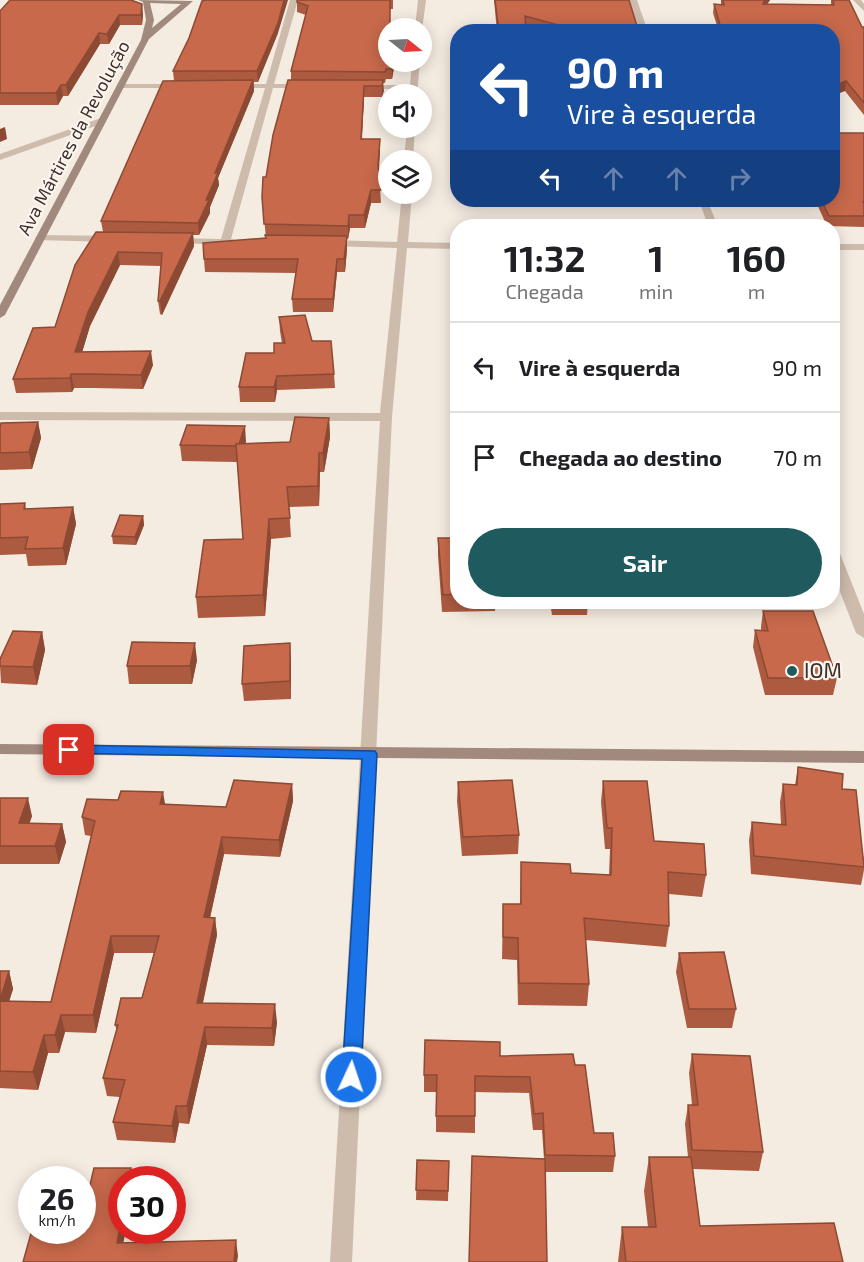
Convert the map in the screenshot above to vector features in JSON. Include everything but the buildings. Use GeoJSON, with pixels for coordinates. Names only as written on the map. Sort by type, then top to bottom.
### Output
{"type":"FeatureCollection","features":[{"type":"Feature","properties":{"kind":"street"},"geometry":{"type":"LineString","coordinates":[[145,40],[150,20],[144,1],[166,3],[190,0]]}},
{"type":"Feature","properties":{"kind":"street"},"geometry":{"type":"LineString","coordinates":[[145,40],[164,20],[190,0]]}},
{"type":"Feature","properties":{"kind":"street"},"geometry":{"type":"LineString","coordinates":[[225,242],[294,0]]}},
{"type":"Feature","properties":{"kind":"street"},"geometry":{"type":"LineString","coordinates":[[420,18],[422,0]]}},
{"type":"Feature","properties":{"kind":"street"},"geometry":{"type":"LineString","coordinates":[[633,0],[641,24]]}},
{"type":"Feature","properties":{"kind":"street"},"geometry":{"type":"LineString","coordinates":[[857,0],[864,9]]}},
{"type":"Feature","properties":{"kind":"street","name":"Ava Mártires da Revolução"},"geometry":{"type":"LineString","coordinates":[[0,315],[145,40]]}},
{"type":"Feature","properties":{"kind":"street"},"geometry":{"type":"LineString","coordinates":[[120,86],[189,86]]}},
{"type":"Feature","properties":{"kind":"street"},"geometry":{"type":"LineString","coordinates":[[223,86],[314,86]]}},
{"type":"Feature","properties":{"kind":"street"},"geometry":{"type":"LineString","coordinates":[[358,87],[378,88]]}},
{"type":"Feature","properties":{"kind":"street"},"geometry":{"type":"LineString","coordinates":[[0,157],[101,121]]}},
{"type":"Feature","properties":{"kind":"street"},"geometry":{"type":"LineString","coordinates":[[341,1262],[386,417],[406,204]]}},
{"type":"Feature","properties":{"kind":"street"},"geometry":{"type":"LineString","coordinates":[[40,238],[121,239]]}},
{"type":"Feature","properties":{"kind":"street"},"geometry":{"type":"LineString","coordinates":[[167,240],[248,242]]}},
{"type":"Feature","properties":{"kind":"street"},"geometry":{"type":"LineString","coordinates":[[320,243],[450,246]]}},
{"type":"Feature","properties":{"kind":"street"},"geometry":{"type":"LineString","coordinates":[[840,247],[864,247]]}},
{"type":"Feature","properties":{"kind":"street"},"geometry":{"type":"LineString","coordinates":[[0,416],[386,417]]}},
{"type":"Feature","properties":{"kind":"street"},"geometry":{"type":"LineString","coordinates":[[840,572],[864,633]]}},
{"type":"Feature","properties":{"kind":"street"},"geometry":{"type":"LineString","coordinates":[[0,749],[864,757]]}},
{"type":"Feature","properties":{"kind":"place","name":"IOM"},"geometry":{"type":"Point","coordinates":[792,671]}},
{"type":"Feature","properties":{"kind":"route"},"geometry":{"type":"LineString","coordinates":[[69,750],[369,754],[351,1077]]}}]}
